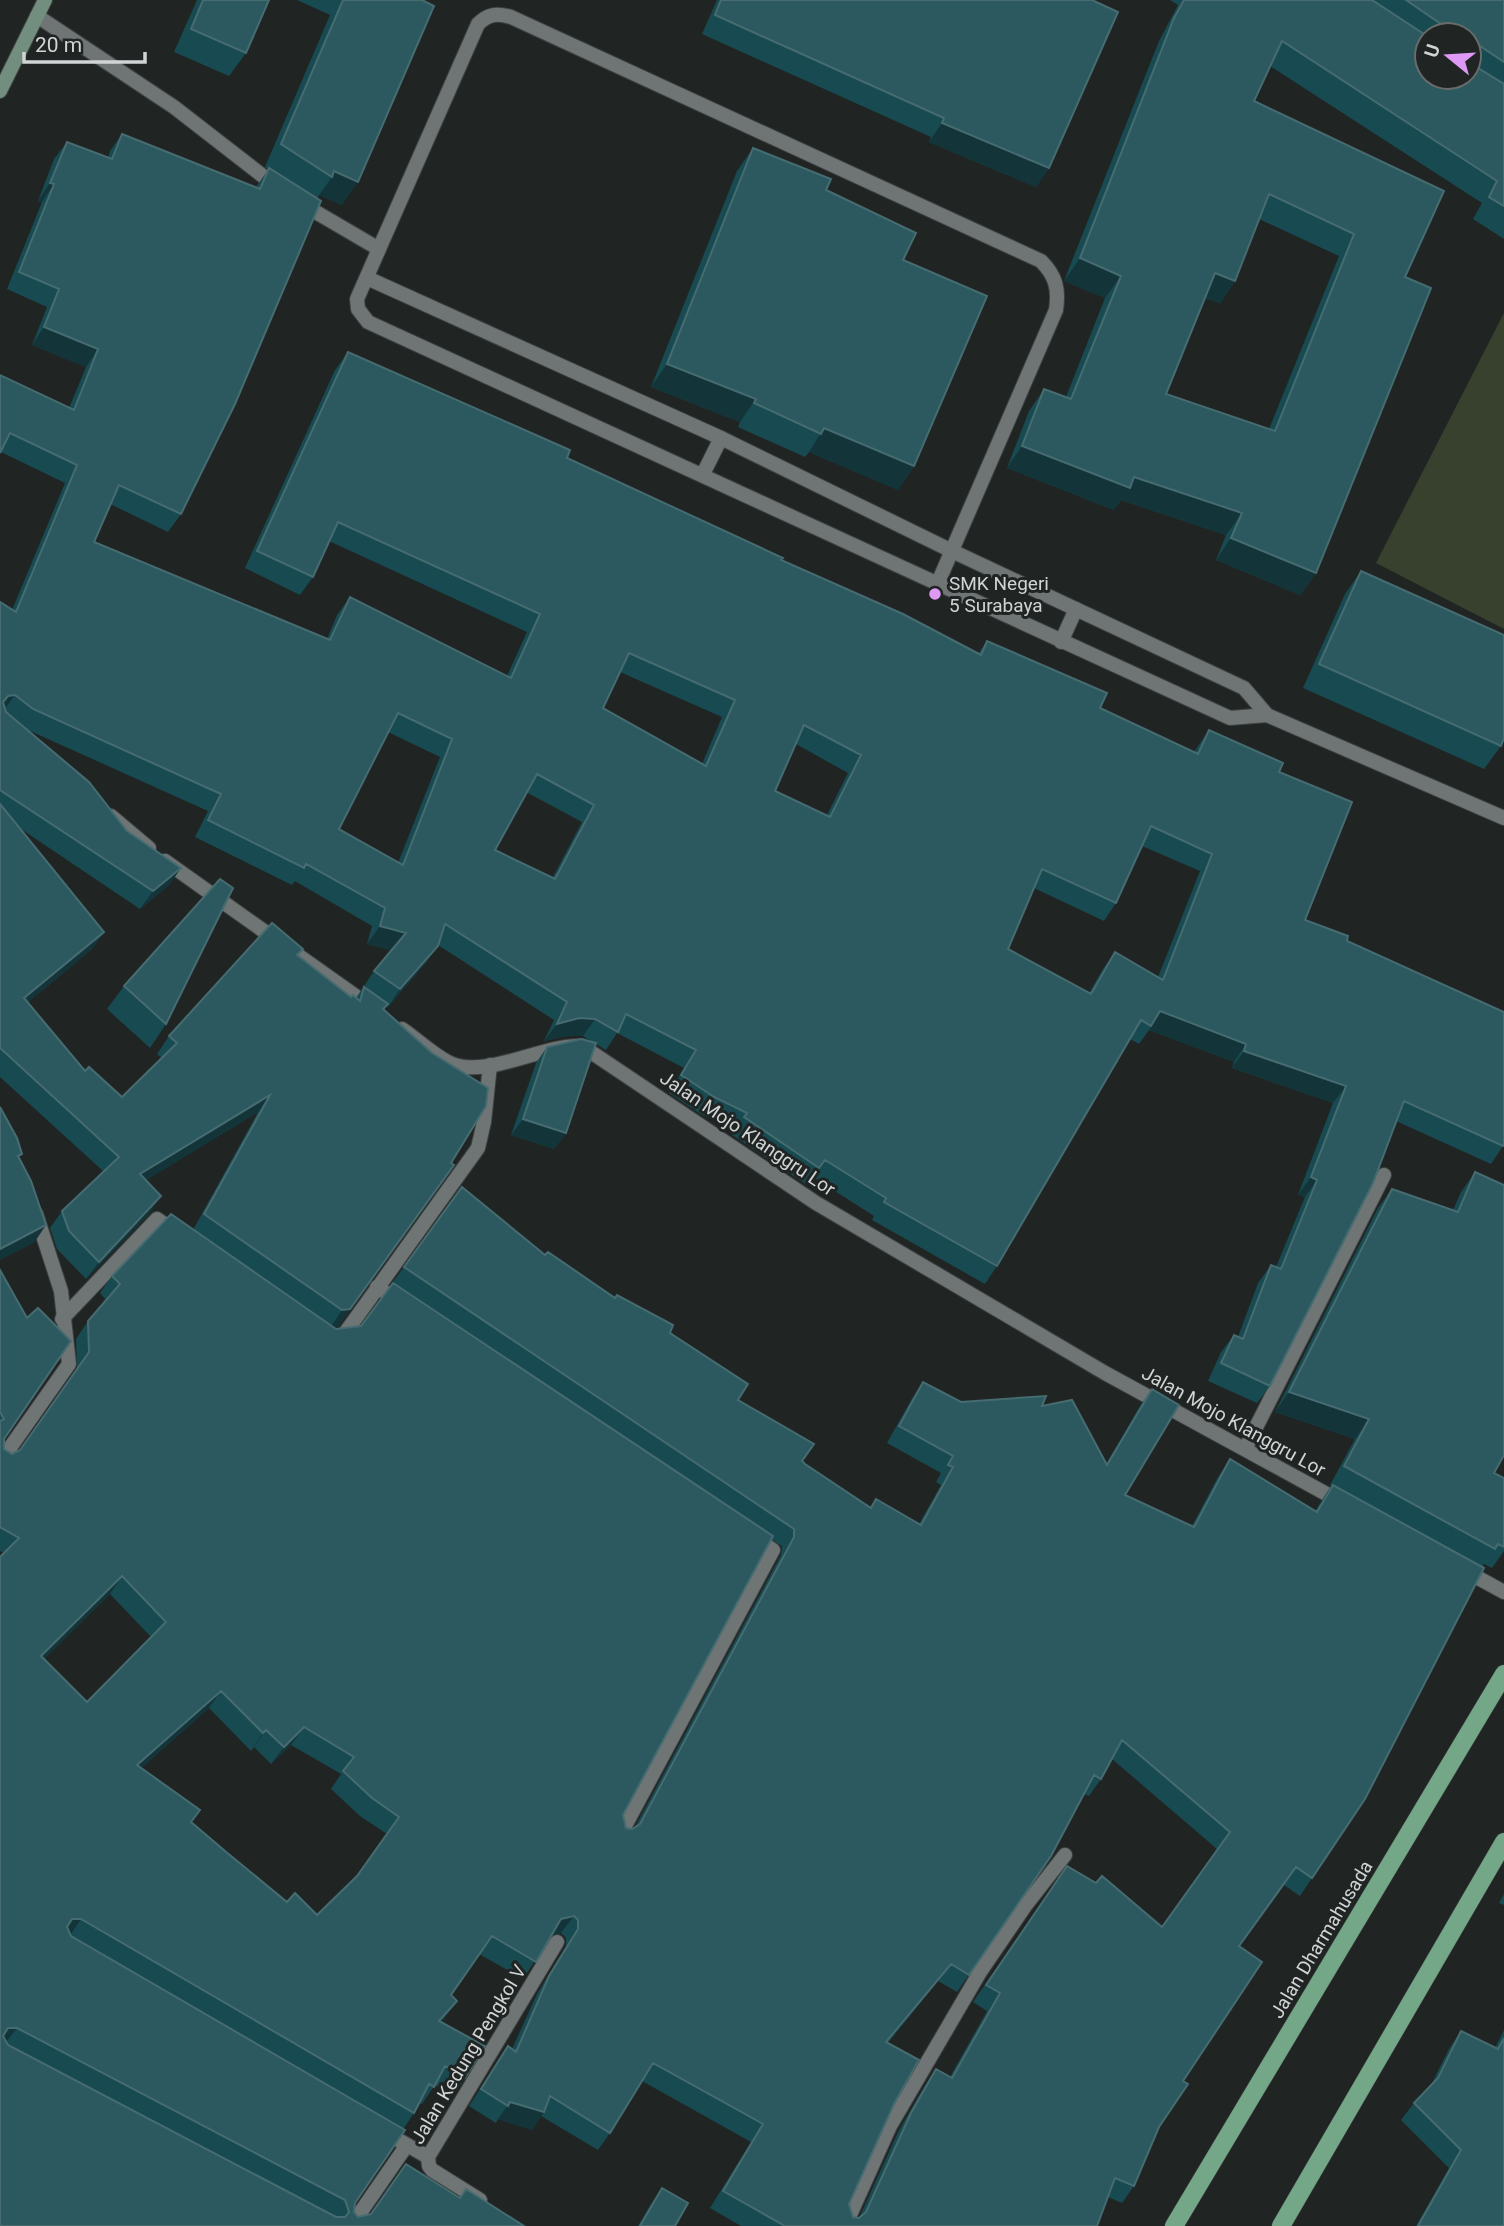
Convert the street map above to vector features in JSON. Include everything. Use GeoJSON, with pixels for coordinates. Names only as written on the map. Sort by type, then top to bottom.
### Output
{"type":"FeatureCollection","features":[{"type":"Feature","properties":{"kind":"main road"},"geometry":{"type":"LineString","coordinates":[[0,90],[44,0]]}},
{"type":"Feature","properties":{"kind":"main road","name":"Jalan Dharmahusada"},"geometry":{"type":"LineString","coordinates":[[1174,2226],[1504,1674]]}},
{"type":"Feature","properties":{"kind":"main road"},"geometry":{"type":"LineString","coordinates":[[1281,2226],[1504,1842]]}},
{"type":"Feature","properties":{"kind":"street"},"geometry":{"type":"LineString","coordinates":[[937,585],[1056,310],[1056,281],[1041,261],[500,14],[485,18],[478,24],[358,299],[358,309],[368,322],[703,474],[937,585],[1230,718],[1267,715]]}},
{"type":"Feature","properties":{"kind":"street"},"geometry":{"type":"LineString","coordinates":[[37,16],[174,107],[251,170],[332,223],[379,249]]}},
{"type":"Feature","properties":{"kind":"street"},"geometry":{"type":"LineString","coordinates":[[367,278],[721,438],[952,551],[1244,688],[1267,715],[1504,818]]}},
{"type":"Feature","properties":{"kind":"street"},"geometry":{"type":"LineString","coordinates":[[703,474],[721,438]]}},
{"type":"Feature","properties":{"kind":"street"},"geometry":{"type":"LineString","coordinates":[[1061,642],[1076,609]]}},
{"type":"Feature","properties":{"kind":"street","name":"Jalan Mojo Klanggru Lor"},"geometry":{"type":"LineString","coordinates":[[102,809],[174,869],[453,1064],[490,1065],[569,1045],[582,1046],[816,1203],[1105,1373],[1351,1507]]}},
{"type":"Feature","properties":{"kind":"street"},"geometry":{"type":"LineString","coordinates":[[318,1332],[328,1338],[343,1336],[478,1148],[490,1065]]}},
{"type":"Feature","properties":{"kind":"street"},"geometry":{"type":"LineString","coordinates":[[1245,1449],[1384,1175]]}},
{"type":"Feature","properties":{"kind":"street"},"geometry":{"type":"LineString","coordinates":[[0,1462],[69,1364],[61,1291],[32,1201]]}},
{"type":"Feature","properties":{"kind":"street"},"geometry":{"type":"LineString","coordinates":[[62,1319],[157,1219],[190,1242]]}},
{"type":"Feature","properties":{"kind":"street"},"geometry":{"type":"LineString","coordinates":[[377,1287],[412,1311]]}},
{"type":"Feature","properties":{"kind":"street"},"geometry":{"type":"LineString","coordinates":[[619,1838],[773,1550],[738,1527]]}},
{"type":"Feature","properties":{"kind":"street"},"geometry":{"type":"LineString","coordinates":[[1445,1559],[1504,1592]]}},
{"type":"Feature","properties":{"kind":"street"},"geometry":{"type":"LineString","coordinates":[[845,2226],[890,2126],[966,1996],[1025,1906],[1065,1855]]}},
{"type":"Feature","properties":{"kind":"street","name":"Jalan Kedung Pengkol V"},"geometry":{"type":"LineString","coordinates":[[497,2212],[432,2170],[428,2157],[557,1942]]}},
{"type":"Feature","properties":{"kind":"street"},"geometry":{"type":"LineString","coordinates":[[371,2124],[428,2157]]}},
{"type":"Feature","properties":{"kind":"street"},"geometry":{"type":"LineString","coordinates":[[351,2226],[407,2145]]}},
{"type":"Feature","properties":{"kind":"green space"},"geometry":{"type":"Polygon","coordinates":[[[1504,313],[1504,629],[1376,563],[1504,313]]]}},
{"type":"Feature","properties":{"kind":"building"},"geometry":{"type":"Polygon","coordinates":[[[203,0],[269,0],[246,53],[191,29],[203,0]]]}},
{"type":"Feature","properties":{"kind":"building"},"geometry":{"type":"Polygon","coordinates":[[[343,0],[422,0],[434,6],[358,182],[334,171],[332,177],[281,144],[343,0]]]}},
{"type":"Feature","properties":{"kind":"building"},"geometry":{"type":"Polygon","coordinates":[[[721,0],[1092,0],[1118,12],[1049,168],[942,123],[944,118],[715,15],[721,0]]]}},
{"type":"Feature","properties":{"kind":"building"},"geometry":{"type":"Polygon","coordinates":[[[1184,0],[1372,0],[1413,27],[1413,91],[1483,91],[1483,71],[1504,84],[1504,206],[1489,197],[1497,181],[1282,41],[1254,101],[1444,191],[1405,277],[1431,288],[1316,573],[1231,538],[1242,513],[1134,477],[1130,488],[1022,446],[1044,389],[1071,399],[1121,276],[1080,258],[1174,18],[1184,0]],[[1269,194],[1235,281],[1215,273],[1166,394],[1275,431],[1354,234],[1269,194]]]}},
{"type":"Feature","properties":{"kind":"building"},"geometry":{"type":"Polygon","coordinates":[[[1406,0],[1504,0],[1504,62],[1483,48],[1483,21],[1436,21],[1406,0]]]}},
{"type":"Feature","properties":{"kind":"building"},"geometry":{"type":"Polygon","coordinates":[[[122,134],[260,189],[269,168],[321,201],[235,404],[181,514],[119,485],[94,542],[330,640],[350,597],[511,678],[540,614],[338,522],[313,577],[257,551],[348,352],[570,450],[567,458],[783,558],[781,560],[903,614],[981,655],[987,641],[1107,693],[1100,708],[1198,754],[1209,730],[1283,763],[1279,772],[1352,802],[1305,920],[1348,936],[1347,941],[1504,1012],[1503,1146],[1404,1101],[1373,1183],[1270,1386],[1221,1363],[1234,1335],[1243,1339],[1271,1265],[1281,1269],[1317,1180],[1311,1177],[1346,1086],[1244,1051],[1246,1044],[1160,1011],[1151,1026],[1141,1020],[997,1266],[884,1202],[886,1198],[825,1160],[819,1168],[744,1117],[747,1113],[714,1097],[681,1075],[696,1050],[626,1014],[618,1032],[595,1019],[579,1018],[557,1024],[567,1002],[445,924],[438,946],[400,989],[374,971],[406,933],[380,926],[385,908],[306,864],[304,868],[208,820],[221,794],[33,709],[15,695],[8,696],[3,702],[6,712],[89,782],[127,831],[181,868],[153,891],[0,790],[0,602],[16,612],[77,465],[10,433],[0,453],[0,375],[74,410],[98,349],[44,327],[59,289],[19,272],[54,184],[50,183],[67,142],[112,159],[122,134]],[[629,653],[603,708],[706,766],[735,700],[629,653]],[[398,713],[339,829],[403,865],[452,739],[398,713]],[[804,725],[775,791],[830,817],[861,755],[804,725]],[[537,774],[495,850],[555,879],[594,805],[537,774]],[[1151,826],[1116,903],[1042,869],[1008,949],[1091,994],[1115,952],[1163,980],[1212,854],[1151,826]]]}},
{"type":"Feature","properties":{"kind":"building"},"geometry":{"type":"Polygon","coordinates":[[[753,148],[831,179],[826,190],[916,233],[903,260],[987,296],[914,466],[824,428],[821,434],[754,403],[756,399],[667,364],[753,148]]]}},
{"type":"Feature","properties":{"kind":"building"},"geometry":{"type":"Polygon","coordinates":[[[1361,571],[1504,635],[1504,738],[1501,746],[1319,664],[1361,571]]]}},
{"type":"Feature","properties":{"kind":"building"},"geometry":{"type":"Polygon","coordinates":[[[0,804],[104,932],[24,998],[85,1071],[89,1067],[122,1097],[177,1043],[169,1036],[272,923],[303,949],[297,955],[351,997],[353,995],[360,1001],[364,987],[388,1004],[383,1009],[432,1053],[488,1088],[486,1106],[451,1163],[454,1165],[350,1309],[342,1310],[204,1214],[270,1095],[140,1174],[161,1196],[99,1262],[69,1231],[62,1211],[119,1157],[0,1048],[0,804]]]}},
{"type":"Feature","properties":{"kind":"building"},"geometry":{"type":"Polygon","coordinates":[[[220,879],[233,888],[166,1024],[124,986],[220,879]]]}},
{"type":"Feature","properties":{"kind":"building"},"geometry":{"type":"Polygon","coordinates":[[[581,1039],[596,1043],[566,1133],[523,1119],[547,1047],[581,1039]]]}},
{"type":"Feature","properties":{"kind":"building"},"geometry":{"type":"Polygon","coordinates":[[[0,1107],[17,1138],[22,1154],[18,1156],[31,1181],[46,1225],[0,1249],[0,1107]]]}},
{"type":"Feature","properties":{"kind":"building"},"geometry":{"type":"Polygon","coordinates":[[[1475,1172],[1504,1185],[1504,1455],[1494,1473],[1504,1478],[1504,1547],[1498,1544],[1495,1549],[1344,1466],[1369,1419],[1289,1392],[1392,1189],[1458,1212],[1475,1172]]]}},
{"type":"Feature","properties":{"kind":"building"},"geometry":{"type":"Polygon","coordinates":[[[462,1187],[545,1255],[548,1252],[615,1298],[617,1295],[673,1325],[670,1333],[748,1384],[738,1400],[814,1444],[802,1461],[805,1464],[871,1508],[876,1499],[921,1525],[953,1467],[948,1465],[953,1456],[899,1426],[923,1382],[961,1402],[1046,1396],[1042,1406],[1072,1400],[1107,1465],[1152,1389],[1179,1405],[1125,1495],[1194,1527],[1230,1459],[1317,1512],[1333,1485],[1484,1568],[1365,1799],[1312,1878],[1296,1867],[1239,1946],[1262,1962],[1183,2081],[1188,2084],[1159,2127],[1134,2186],[1115,2178],[1097,2226],[785,2226],[723,2191],[763,2124],[653,2063],[610,2133],[550,2096],[544,2112],[510,2102],[508,2106],[481,2089],[508,2046],[516,2052],[549,1976],[578,1929],[578,1920],[574,1916],[561,1919],[536,1962],[492,1936],[451,1995],[457,2001],[439,2021],[485,2046],[465,2078],[445,2066],[434,2087],[429,2084],[414,2113],[81,1919],[72,1919],[67,1927],[71,1936],[405,2130],[355,2203],[354,2212],[358,2217],[371,2214],[406,2164],[460,2198],[466,2189],[524,2226],[0,2226],[0,1557],[19,1538],[0,1527],[0,1421],[4,1419],[0,1412],[0,1270],[27,1318],[38,1308],[71,1341],[4,1439],[4,1449],[12,1454],[20,1450],[89,1352],[88,1321],[120,1284],[112,1276],[171,1214],[336,1329],[361,1326],[393,1283],[773,1536],[623,1815],[626,1828],[632,1829],[640,1824],[794,1537],[794,1529],[404,1267],[462,1187]],[[122,1576],[41,1656],[87,1702],[166,1622],[122,1576]],[[221,1691],[137,1765],[200,1810],[191,1822],[225,1851],[287,1902],[295,1893],[317,1915],[357,1876],[399,1817],[372,1798],[343,1771],[354,1757],[304,1727],[284,1747],[266,1730],[263,1733],[221,1691]],[[1122,1740],[1101,1779],[1094,1775],[1051,1856],[969,1975],[951,1964],[886,2042],[919,2060],[894,2104],[849,2204],[853,2217],[859,2218],[866,2212],[911,2113],[936,2069],[952,2078],[1000,1993],[986,1985],[1067,1866],[1096,1883],[1102,1876],[1162,1927],[1230,1832],[1122,1740]],[[8,2028],[3,2036],[8,2045],[336,2217],[345,2217],[349,2212],[345,2200],[17,2028],[8,2028]]]}},
{"type":"Feature","properties":{"kind":"building"},"geometry":{"type":"Polygon","coordinates":[[[1461,2031],[1498,2049],[1504,2038],[1504,2226],[1418,2226],[1461,2150],[1414,2103],[1438,2078],[1461,2031]]]}},
{"type":"Feature","properties":{"kind":"building"},"geometry":{"type":"Polygon","coordinates":[[[662,2188],[688,2203],[675,2226],[640,2226],[662,2188]]]}},
{"type":"Feature","properties":{"kind":"place","name":"SMK Negeri 5 Surabaya"},"geometry":{"type":"Point","coordinates":[935,594]}}]}
